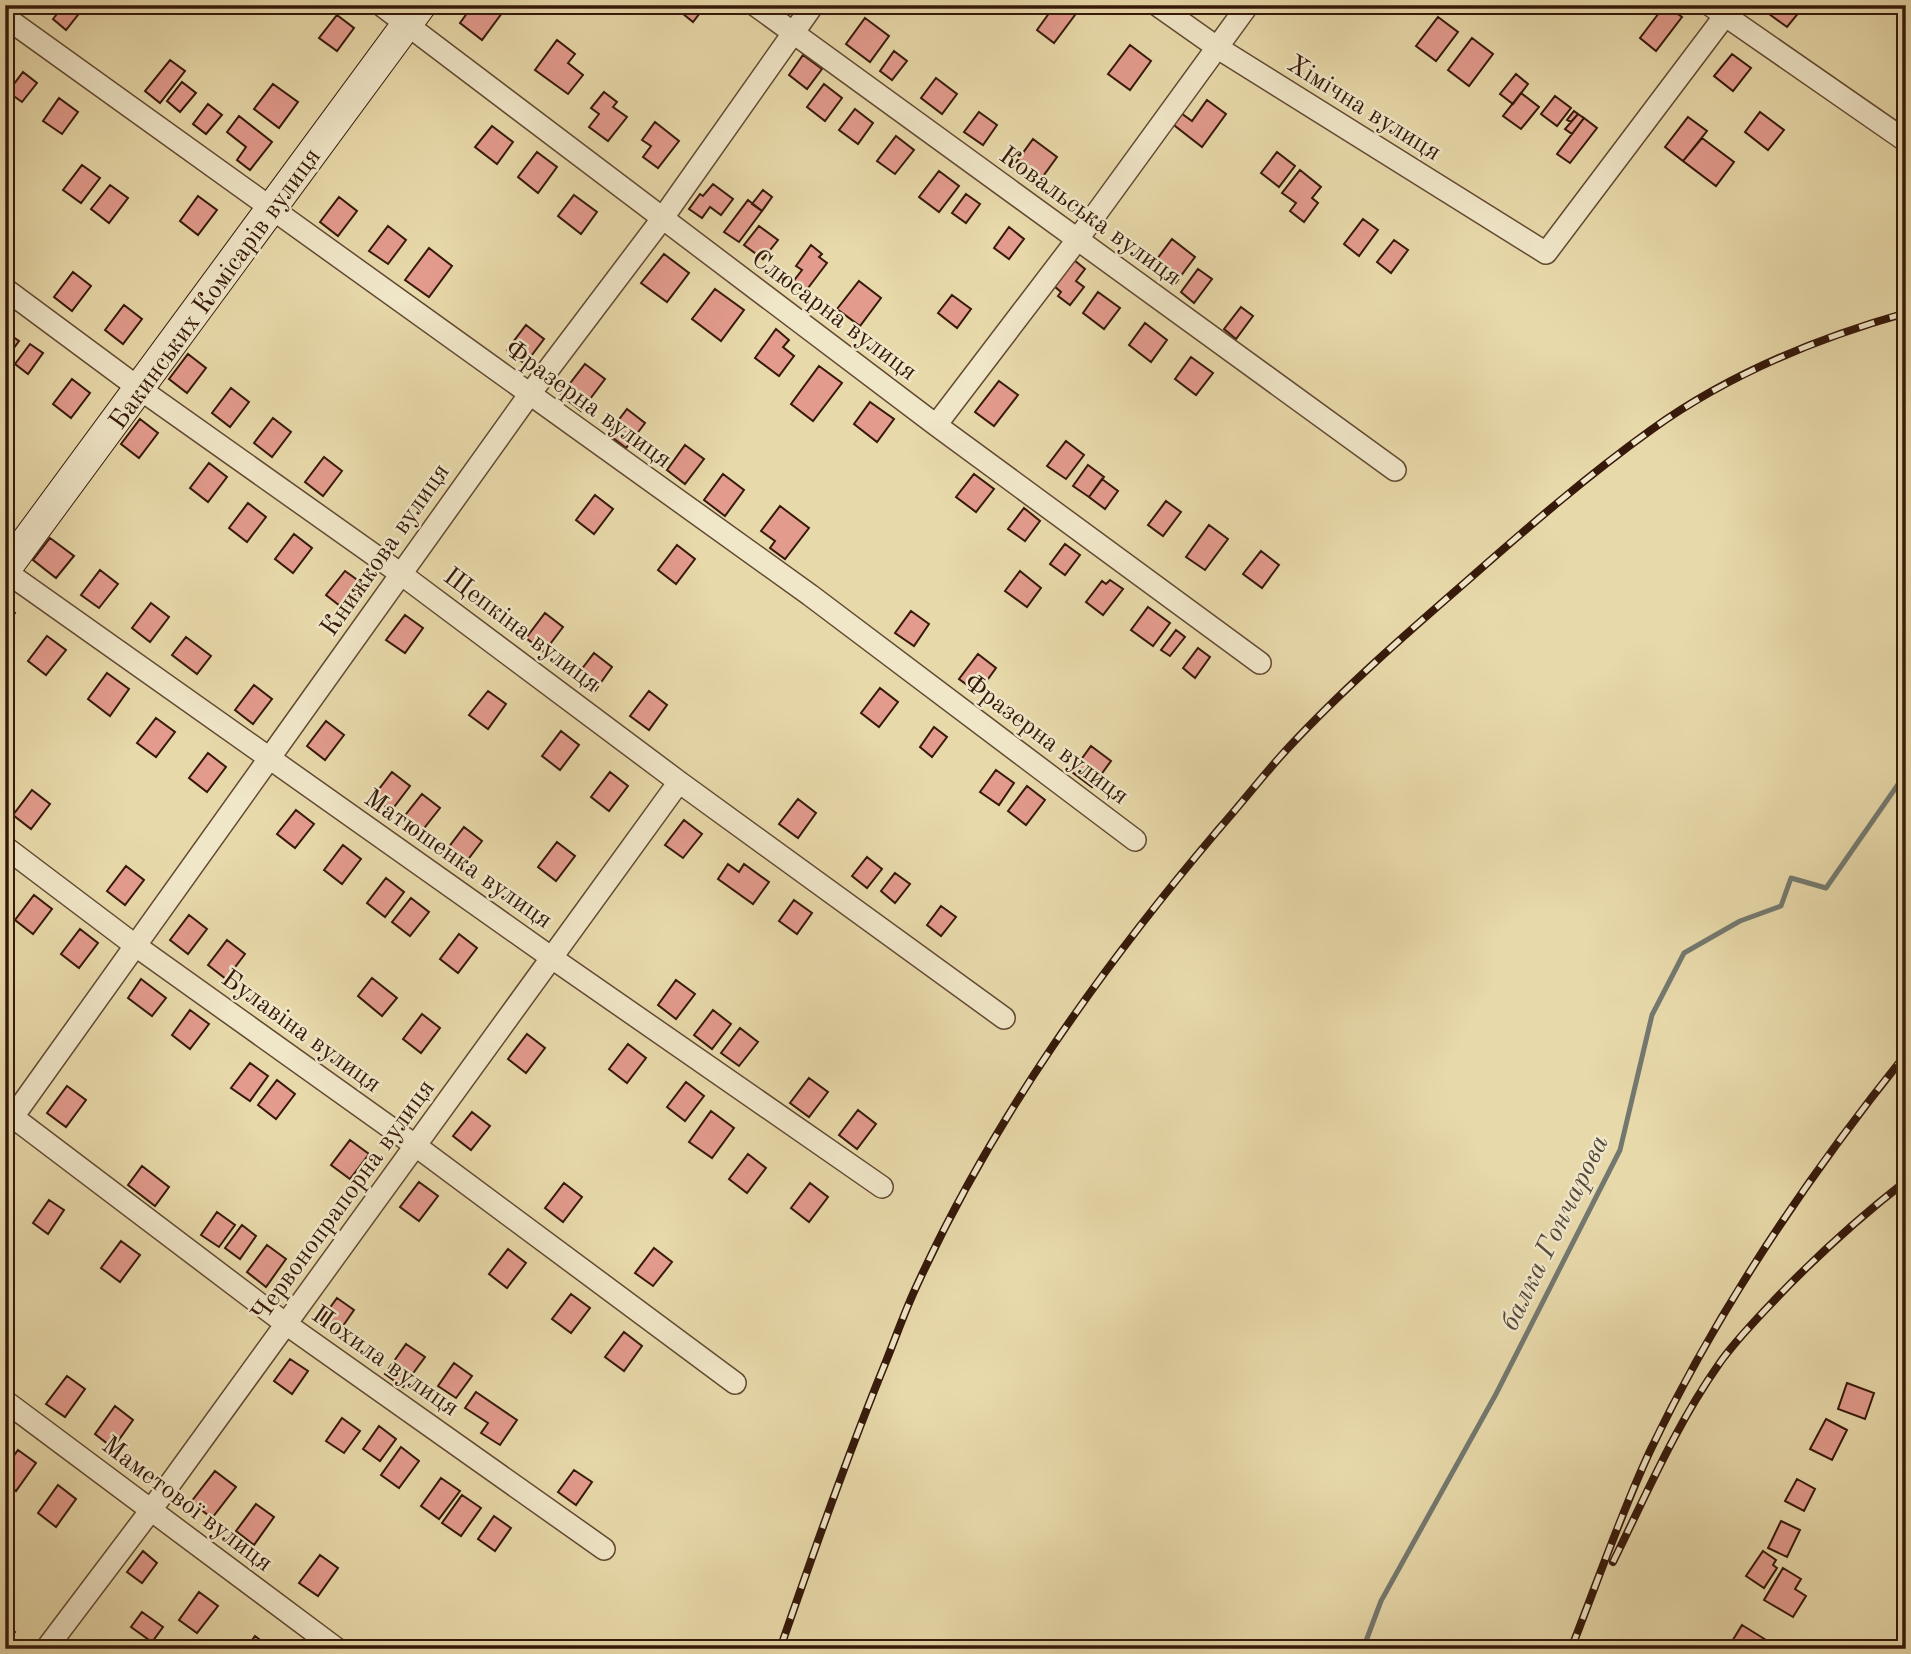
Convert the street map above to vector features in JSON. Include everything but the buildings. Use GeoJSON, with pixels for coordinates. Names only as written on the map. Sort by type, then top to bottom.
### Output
{"type":"FeatureCollection","features":[{"type":"Feature","properties":{"kind":"street","name":"Слюсарна вулиця"},"geometry":{"type":"LineString","coordinates":[[381,5],[414,15],[662,219],[1260,663]]}},
{"type":"Feature","properties":{"kind":"street","name":"Ковальська вулиця"},"geometry":{"type":"LineString","coordinates":[[755,5],[1395,470]]}},
{"type":"Feature","properties":{"kind":"street","name":"Книжкова вулиця"},"geometry":{"type":"LineString","coordinates":[[8,1119],[136,946],[529,395],[662,219],[813,5]]}},
{"type":"Feature","properties":{"kind":"street","name":"Хімічна вулиця"},"geometry":{"type":"LineString","coordinates":[[1157,5],[1218,48],[1546,253],[1722,9]]}},
{"type":"Feature","properties":{"kind":"street"},"geometry":{"type":"LineString","coordinates":[[936,425],[1077,240],[1248,5]]}},
{"type":"Feature","properties":{"kind":"street"},"geometry":{"type":"LineString","coordinates":[[1722,9],[1906,141]]}},
{"type":"Feature","properties":{"kind":"street","name":"Бакинських Комісарів вулиця"},"geometry":{"type":"LineString","coordinates":[[5,570],[414,15]]}},
{"type":"Feature","properties":{"kind":"street","name":"Фразерна вулиця"},"geometry":{"type":"LineString","coordinates":[[5,18],[810,595],[1135,841]]}},
{"type":"Feature","properties":{"kind":"street","name":"Щепкіна вулиця"},"geometry":{"type":"LineString","coordinates":[[5,289],[140,389],[401,574],[679,782],[1004,1018]]}},
{"type":"Feature","properties":{"kind":"street","name":"Матюшенка вулиця"},"geometry":{"type":"LineString","coordinates":[[5,570],[552,958],[882,1187]]}},
{"type":"Feature","properties":{"kind":"street","name":"Червонопрапорна вулиця"},"geometry":{"type":"LineString","coordinates":[[46,1649],[151,1510],[679,782]]}},
{"type":"Feature","properties":{"kind":"street","name":"Булавіна вулиця"},"geometry":{"type":"LineString","coordinates":[[5,847],[136,946],[416,1146],[735,1383]]}},
{"type":"Feature","properties":{"kind":"street","name":"Похила вулиця"},"geometry":{"type":"LineString","coordinates":[[8,1119],[286,1324],[604,1549]]}},
{"type":"Feature","properties":{"kind":"street","name":"Маметової вулиця"},"geometry":{"type":"LineString","coordinates":[[5,1401],[337,1649]]}},
{"type":"Feature","properties":{"kind":"waterway","name":"балка Гончарова"},"geometry":{"type":"LineString","coordinates":[[1363,1649],[1381,1601],[1496,1394],[1620,1150],[1652,1015],[1684,953],[1740,921],[1781,906],[1791,878],[1826,888],[1906,773]]}},
{"type":"Feature","properties":{"kind":"railway"},"geometry":{"type":"LineString","coordinates":[[780,1649],[832,1503],[914,1292],[980,1162],[1015,1104],[1092,990],[1218,830],[1289,747],[1354,682],[1512,541],[1627,448],[1680,410],[1741,376],[1839,334],[1906,313]]}},
{"type":"Feature","properties":{"kind":"railway"},"geometry":{"type":"LineString","coordinates":[[1571,1649],[1639,1475],[1705,1346],[1800,1196],[1906,1054]]}},
{"type":"Feature","properties":{"kind":"railway"},"geometry":{"type":"LineString","coordinates":[[1613,1562],[1675,1436],[1724,1357],[1817,1257],[1906,1181]]}}]}
